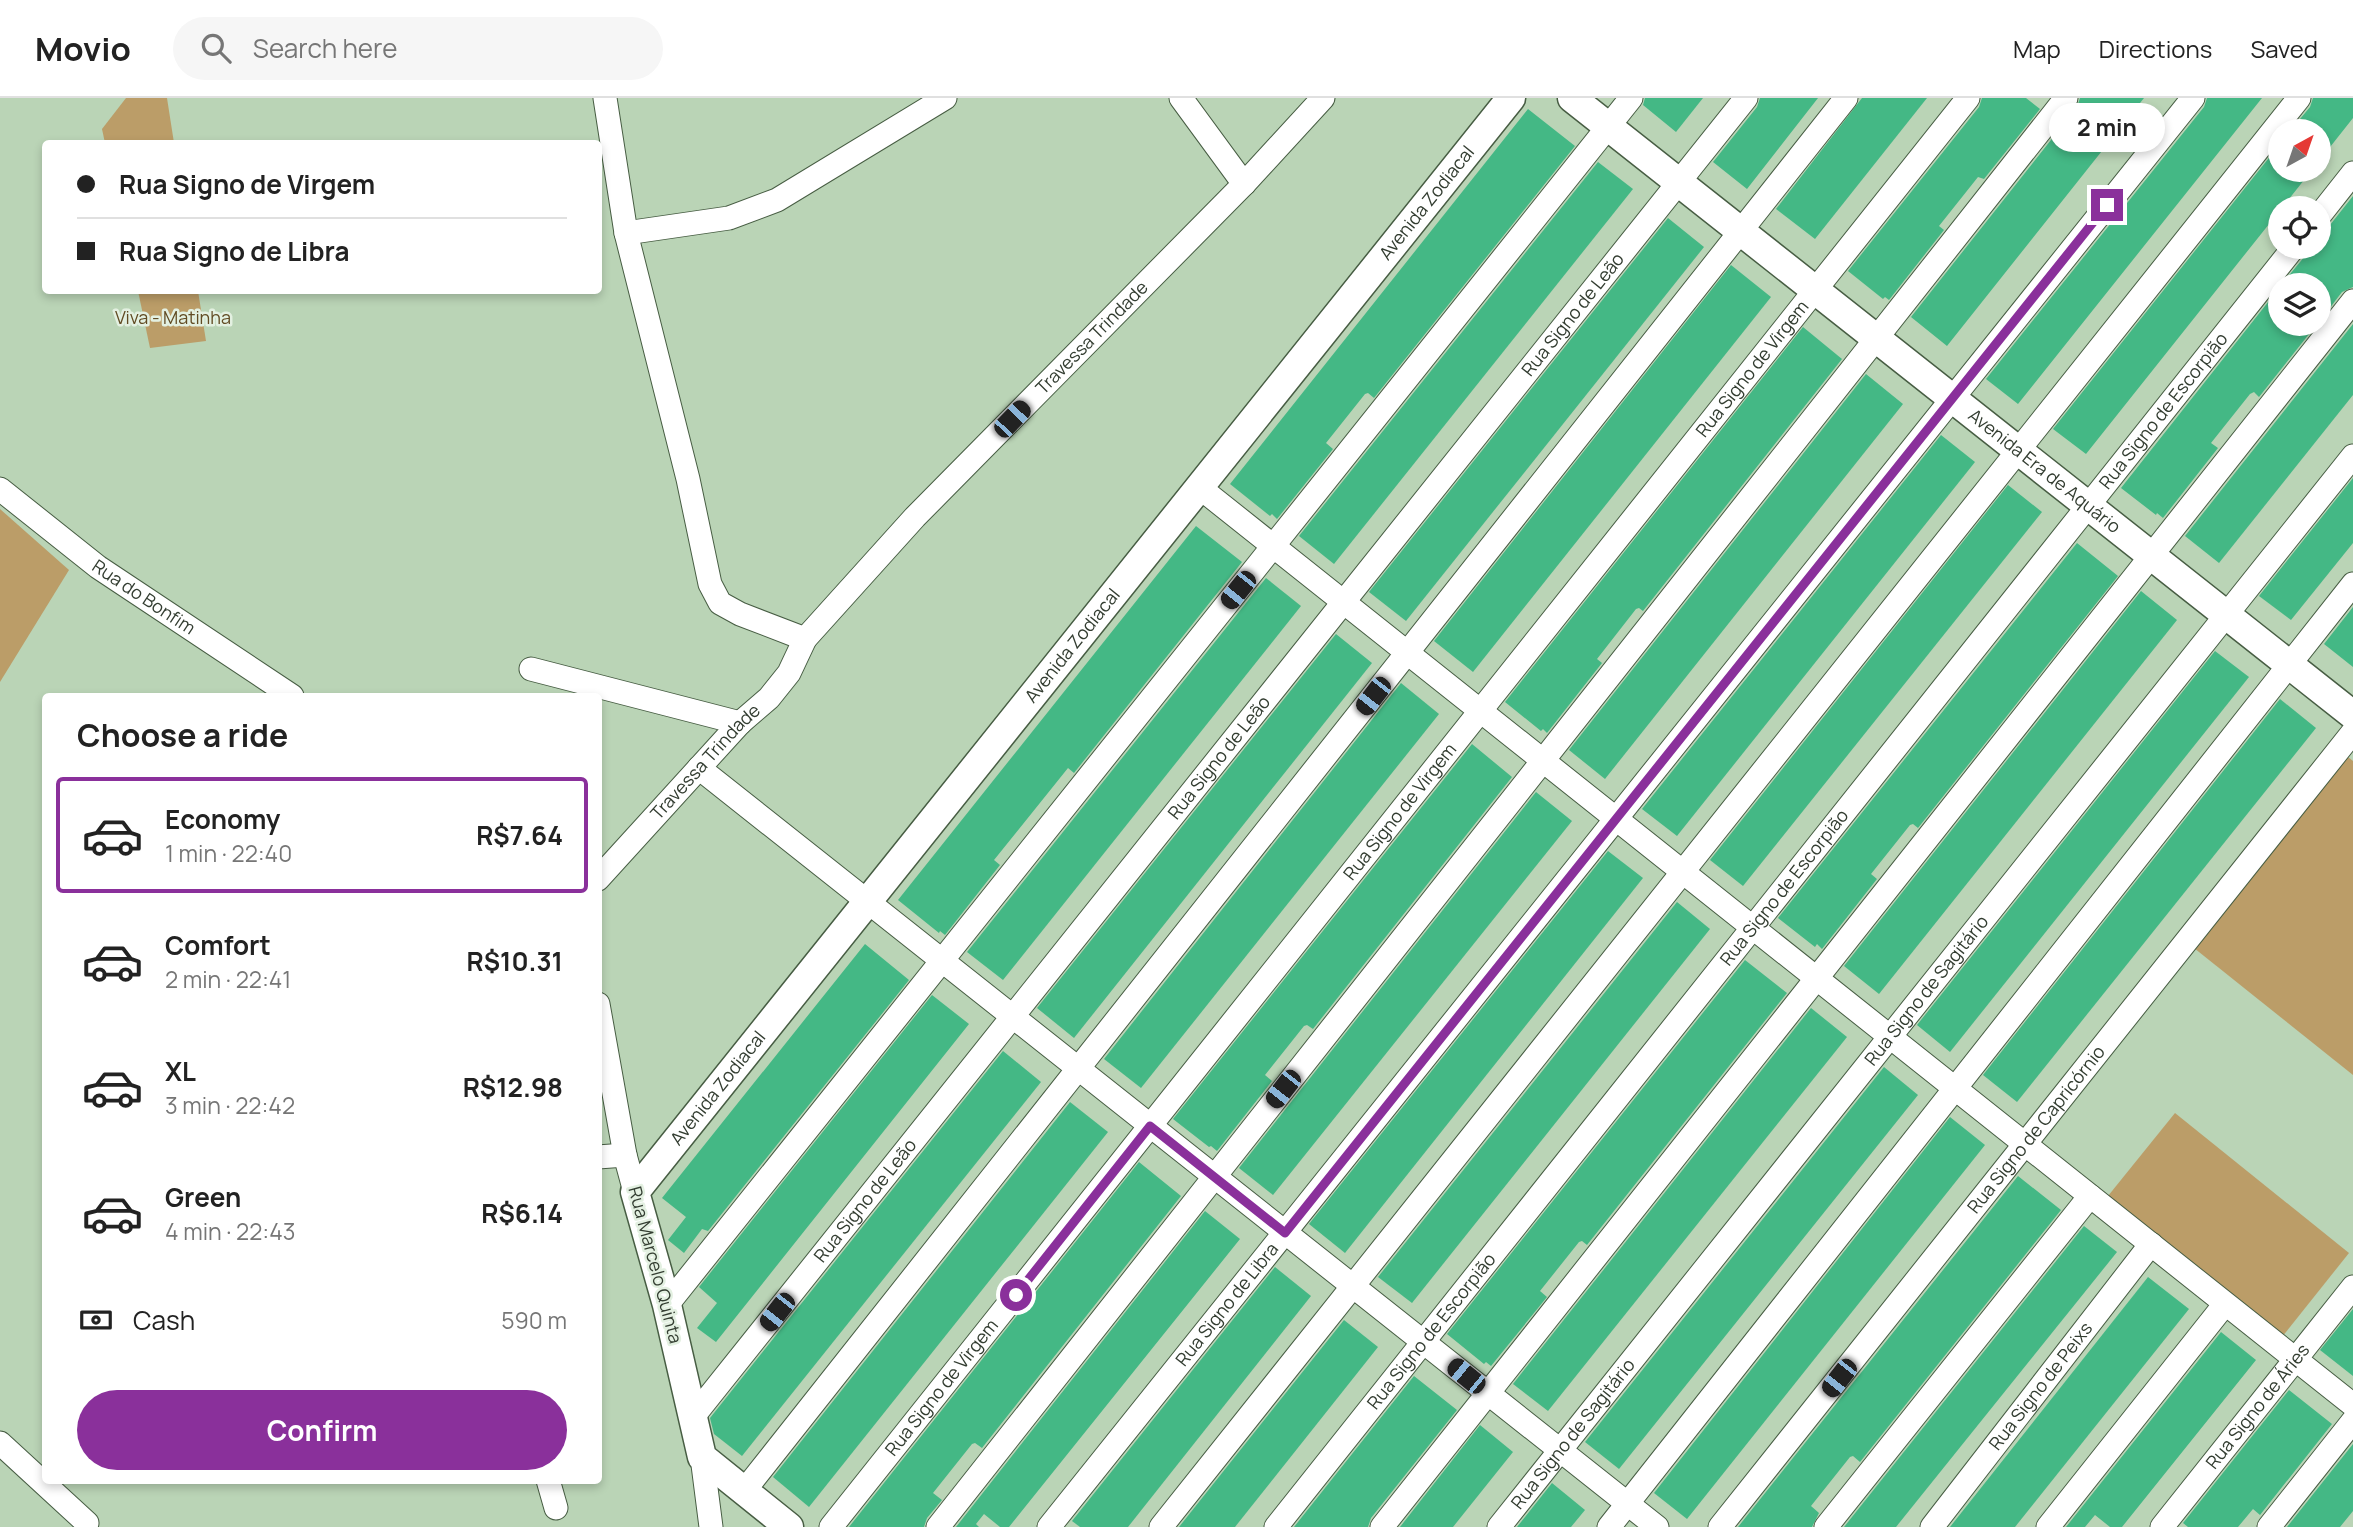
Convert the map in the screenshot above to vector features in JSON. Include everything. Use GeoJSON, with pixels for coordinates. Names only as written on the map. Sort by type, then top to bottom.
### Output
{"type":"FeatureCollection","features":[{"type":"Feature","properties":{"kind":"street"},"geometry":{"type":"LineString","coordinates":[[605,98],[626,233],[688,479],[710,584],[720,603],[740,614],[805,639]]}},
{"type":"Feature","properties":{"kind":"street"},"geometry":{"type":"LineString","coordinates":[[626,233],[729,218],[777,200],[945,98]]}},
{"type":"Feature","properties":{"kind":"street"},"geometry":{"type":"LineString","coordinates":[[1181,98],[1244,184]]}},
{"type":"Feature","properties":{"kind":"street","name":"Travessa Trindade"},"geometry":{"type":"LineString","coordinates":[[602,875],[740,723],[768,698],[789,673],[805,639],[915,517],[1244,184],[1323,98]]}},
{"type":"Feature","properties":{"kind":"street","name":"Avenida Zodiacal"},"geometry":{"type":"LineString","coordinates":[[635,1192],[1511,98]]}},
{"type":"Feature","properties":{"kind":"street","name":"Avenida Era de Aquário"},"geometry":{"type":"LineString","coordinates":[[1572,98],[2353,715]]}},
{"type":"Feature","properties":{"kind":"street"},"geometry":{"type":"LineString","coordinates":[[667,1305],[1631,98]]}},
{"type":"Feature","properties":{"kind":"street","name":"Rua Signo de Leão"},"geometry":{"type":"LineString","coordinates":[[692,1418],[1746,98]]}},
{"type":"Feature","properties":{"kind":"street"},"geometry":{"type":"LineString","coordinates":[[744,1491],[1846,98]]}},
{"type":"Feature","properties":{"kind":"street","name":"Rua Signo de Virgem"},"geometry":{"type":"LineString","coordinates":[[831,1527],[1968,98]]}},
{"type":"Feature","properties":{"kind":"street"},"geometry":{"type":"LineString","coordinates":[[937,1527],[2066,98]]}},
{"type":"Feature","properties":{"kind":"street","name":"Rua Signo de Libra"},"geometry":{"type":"LineString","coordinates":[[1049,1527],[2193,98]]}},
{"type":"Feature","properties":{"kind":"street"},"geometry":{"type":"LineString","coordinates":[[1161,1527],[2299,98]]}},
{"type":"Feature","properties":{"kind":"street"},"geometry":{"type":"LineString","coordinates":[[2331,201],[2353,173]]}},
{"type":"Feature","properties":{"kind":"street","name":"Rua Signo de Escorpião"},"geometry":{"type":"LineString","coordinates":[[1276,1527],[2284,259]]}},
{"type":"Feature","properties":{"kind":"street"},"geometry":{"type":"LineString","coordinates":[[1382,1527],[2353,301]]}},
{"type":"Feature","properties":{"kind":"street","name":"Rua Signo de Sagitário"},"geometry":{"type":"LineString","coordinates":[[1499,1527],[2353,456]]}},
{"type":"Feature","properties":{"kind":"street"},"geometry":{"type":"LineString","coordinates":[[1199,487],[2353,1405]]}},
{"type":"Feature","properties":{"kind":"street","name":"Rua do Bonfim"},"geometry":{"type":"LineString","coordinates":[[0,489],[98,567],[287,693]]}},
{"type":"Feature","properties":{"kind":"street"},"geometry":{"type":"LineString","coordinates":[[1609,1527],[2353,584]]}},
{"type":"Feature","properties":{"kind":"street"},"geometry":{"type":"LineString","coordinates":[[531,669],[740,723]]}},
{"type":"Feature","properties":{"kind":"street","name":"Rua Signo de Capricórnio"},"geometry":{"type":"LineString","coordinates":[[1720,1527],[2353,732]]}},
{"type":"Feature","properties":{"kind":"street"},"geometry":{"type":"LineString","coordinates":[[699,768],[1657,1527]]}},
{"type":"Feature","properties":{"kind":"street","name":"Rua Marcelo Quinta"},"geometry":{"type":"LineString","coordinates":[[602,1026],[625,1155],[667,1305],[702,1457],[711,1527]]}},
{"type":"Feature","properties":{"kind":"street"},"geometry":{"type":"LineString","coordinates":[[602,1157],[625,1155]]}},
{"type":"Feature","properties":{"kind":"street"},"geometry":{"type":"LineString","coordinates":[[1826,1527],[2090,1196]]}},
{"type":"Feature","properties":{"kind":"street","name":"Rua Signo de Peixs"},"geometry":{"type":"LineString","coordinates":[[1931,1527],[2151,1244]]}},
{"type":"Feature","properties":{"kind":"street","name":"Rua Signo de Áries"},"geometry":{"type":"LineString","coordinates":[[2162,1527],[2353,1287]]}},
{"type":"Feature","properties":{"kind":"street"},"geometry":{"type":"LineString","coordinates":[[2048,1527],[2225,1304]]}},
{"type":"Feature","properties":{"kind":"street"},"geometry":{"type":"LineString","coordinates":[[2269,1527],[2353,1421]]}},
{"type":"Feature","properties":{"kind":"street"},"geometry":{"type":"LineString","coordinates":[[0,1443],[42,1482]]}},
{"type":"Feature","properties":{"kind":"street"},"geometry":{"type":"LineString","coordinates":[[702,1457],[789,1527]]}},
{"type":"Feature","properties":{"kind":"street"},"geometry":{"type":"LineString","coordinates":[[44,1484],[87,1524]]}},
{"type":"Feature","properties":{"kind":"street"},"geometry":{"type":"LineString","coordinates":[[549,1484],[555,1508]]}},
{"type":"Feature","properties":{"kind":"green space"},"geometry":{"type":"Polygon","coordinates":[[[126,98],[167,98],[174,140],[104,140],[102,129],[126,98]]]}},
{"type":"Feature","properties":{"kind":"green space","name":"Viva - Matinha"},"geometry":{"type":"Polygon","coordinates":[[[139,294],[198,294],[206,341],[150,348],[139,294]]]}},
{"type":"Feature","properties":{"kind":"green space"},"geometry":{"type":"Polygon","coordinates":[[[0,509],[69,570],[0,682],[0,509]]]}},
{"type":"Feature","properties":{"kind":"green space"},"geometry":{"type":"Polygon","coordinates":[[[2348,757],[2353,761],[2353,1075],[2194,948],[2348,757]]]}},
{"type":"Feature","properties":{"kind":"green space"},"geometry":{"type":"Polygon","coordinates":[[[2175,1113],[2349,1253],[2282,1337],[2108,1196],[2175,1113]]]}},
{"type":"Feature","properties":{"kind":"building"},"geometry":{"type":"Polygon","coordinates":[[[1645,98],[1703,98],[1676,132],[1643,105],[1645,98]]]}},
{"type":"Feature","properties":{"kind":"building"},"geometry":{"type":"Polygon","coordinates":[[[1760,98],[1818,98],[1747,189],[1713,162],[1757,107],[1760,98]]]}},
{"type":"Feature","properties":{"kind":"building"},"geometry":{"type":"Polygon","coordinates":[[[1862,98],[1927,98],[1815,239],[1776,209],[1862,98]]]}},
{"type":"Feature","properties":{"kind":"building"},"geometry":{"type":"Polygon","coordinates":[[[1982,98],[2026,98],[2040,109],[1984,179],[1978,177],[1939,226],[1944,230],[1889,300],[1885,297],[1883,299],[1848,271],[1979,107],[1982,98]]]}},
{"type":"Feature","properties":{"kind":"building"},"geometry":{"type":"Polygon","coordinates":[[[2080,98],[2144,98],[1947,346],[1911,317],[2077,107],[2080,98]]]}},
{"type":"Feature","properties":{"kind":"building"},"geometry":{"type":"Polygon","coordinates":[[[2207,98],[2262,98],[2018,404],[1986,379],[2204,107],[2207,98]]]}},
{"type":"Feature","properties":{"kind":"building"},"geometry":{"type":"Polygon","coordinates":[[[2313,98],[2353,98],[2353,118],[2331,146],[2331,119],[2300,119],[2310,107],[2313,98]]]}},
{"type":"Feature","properties":{"kind":"building"},"geometry":{"type":"Polygon","coordinates":[[[1528,109],[1575,146],[1374,398],[1368,393],[1365,394],[1326,443],[1333,449],[1277,519],[1272,514],[1270,516],[1230,484],[1528,109]]]}},
{"type":"Feature","properties":{"kind":"building"},"geometry":{"type":"Polygon","coordinates":[[[2268,159],[2268,182],[2302,182],[2291,196],[2268,196],[2268,225],[2086,454],[2053,429],[2268,159]]]}},
{"type":"Feature","properties":{"kind":"building"},"geometry":{"type":"Polygon","coordinates":[[[1598,162],[1633,189],[1334,564],[1299,536],[1598,162]]]}},
{"type":"Feature","properties":{"kind":"building"},"geometry":{"type":"Polygon","coordinates":[[[2353,196],[2353,287],[2342,292],[2331,306],[2331,273],[2291,273],[2303,259],[2331,259],[2331,224],[2353,196]]]}},
{"type":"Feature","properties":{"kind":"building"},"geometry":{"type":"Polygon","coordinates":[[[1668,218],[1704,247],[1406,621],[1369,592],[1668,218]]]}},
{"type":"Feature","properties":{"kind":"building"},"geometry":{"type":"Polygon","coordinates":[[[1731,265],[1771,297],[1473,672],[1434,641],[1731,265]]]}},
{"type":"Feature","properties":{"kind":"building"},"geometry":{"type":"Polygon","coordinates":[[[2268,302],[2268,336],[2307,336],[2259,397],[2254,392],[2250,394],[2211,443],[2218,448],[2163,518],[2121,488],[2268,302]]]}},
{"type":"Feature","properties":{"kind":"building"},"geometry":{"type":"Polygon","coordinates":[[[2353,324],[2353,395],[2219,563],[2185,536],[2353,324]]]}},
{"type":"Feature","properties":{"kind":"building"},"geometry":{"type":"Polygon","coordinates":[[[1803,327],[1842,359],[1643,611],[1636,609],[1597,659],[1602,663],[1547,733],[1543,729],[1541,731],[1505,702],[1803,327]]]}},
{"type":"Feature","properties":{"kind":"building"},"geometry":{"type":"Polygon","coordinates":[[[1866,374],[1903,404],[1605,779],[1569,750],[1866,374]]]}},
{"type":"Feature","properties":{"kind":"building"},"geometry":{"type":"Polygon","coordinates":[[[1941,435],[1975,462],[1677,836],[1642,809],[1941,435]]]}},
{"type":"Feature","properties":{"kind":"building"},"geometry":{"type":"Polygon","coordinates":[[[2353,478],[2353,543],[2291,620],[2259,596],[2353,478]]]}},
{"type":"Feature","properties":{"kind":"building"},"geometry":{"type":"Polygon","coordinates":[[[2008,485],[2042,512],[1743,886],[1710,860],[2008,485]]]}},
{"type":"Feature","properties":{"kind":"building"},"geometry":{"type":"Polygon","coordinates":[[[1196,526],[1242,562],[1074,773],[1068,768],[994,860],[1000,865],[945,935],[940,931],[939,933],[898,900],[1196,526]]]}},
{"type":"Feature","properties":{"kind":"building"},"geometry":{"type":"Polygon","coordinates":[[[2077,543],[2118,576],[1918,828],[1910,825],[1871,874],[1877,879],[1822,949],[1817,944],[1815,947],[1778,918],[2077,543]]]}},
{"type":"Feature","properties":{"kind":"building"},"geometry":{"type":"Polygon","coordinates":[[[1266,578],[1301,606],[1003,980],[967,952],[1266,578]]]}},
{"type":"Feature","properties":{"kind":"building"},"geometry":{"type":"Polygon","coordinates":[[[2141,591],[2177,620],[1879,994],[1844,966],[2141,591]]]}},
{"type":"Feature","properties":{"kind":"building"},"geometry":{"type":"Polygon","coordinates":[[[2353,607],[2353,667],[2324,644],[2353,607]]]}},
{"type":"Feature","properties":{"kind":"building"},"geometry":{"type":"Polygon","coordinates":[[[1336,634],[1372,663],[1074,1038],[1037,1008],[1336,634]]]}},
{"type":"Feature","properties":{"kind":"building"},"geometry":{"type":"Polygon","coordinates":[[[2215,651],[2249,677],[1950,1052],[1917,1025],[2215,651]]]}},
{"type":"Feature","properties":{"kind":"building"},"geometry":{"type":"Polygon","coordinates":[[[1401,683],[1439,714],[1141,1088],[1104,1059],[1401,683]]]}},
{"type":"Feature","properties":{"kind":"building"},"geometry":{"type":"Polygon","coordinates":[[[2280,699],[2316,728],[2017,1102],[1983,1075],[2280,699]]]}},
{"type":"Feature","properties":{"kind":"building"},"geometry":{"type":"Polygon","coordinates":[[[1472,744],[1512,777],[1313,1029],[1304,1026],[1265,1075],[1272,1081],[1217,1151],[1209,1147],[1173,1119],[1472,744]]]}},
{"type":"Feature","properties":{"kind":"building"},"geometry":{"type":"Polygon","coordinates":[[[1536,792],[1572,821],[1273,1195],[1239,1168],[1536,792]]]}},
{"type":"Feature","properties":{"kind":"building"},"geometry":{"type":"Polygon","coordinates":[[[1608,851],[1643,878],[1345,1253],[1309,1224],[1608,851]]]}},
{"type":"Feature","properties":{"kind":"building"},"geometry":{"type":"Polygon","coordinates":[[[1677,902],[1710,929],[1412,1303],[1378,1277],[1677,902]]]}},
{"type":"Feature","properties":{"kind":"building"},"geometry":{"type":"Polygon","coordinates":[[[865,944],[909,980],[708,1231],[702,1229],[684,1253],[668,1240],[686,1217],[662,1198],[865,944]]]}},
{"type":"Feature","properties":{"kind":"building"},"geometry":{"type":"Polygon","coordinates":[[[1745,960],[1787,993],[1587,1245],[1579,1242],[1540,1291],[1547,1297],[1491,1366],[1486,1362],[1484,1364],[1447,1334],[1745,960]]]}},
{"type":"Feature","properties":{"kind":"building"},"geometry":{"type":"Polygon","coordinates":[[[932,995],[969,1024],[716,1342],[697,1328],[717,1303],[699,1287],[932,995]]]}},
{"type":"Feature","properties":{"kind":"building"},"geometry":{"type":"Polygon","coordinates":[[[1811,1008],[1847,1037],[1548,1411],[1513,1384],[1811,1008]]]}},
{"type":"Feature","properties":{"kind":"building"},"geometry":{"type":"Polygon","coordinates":[[[1003,1051],[1041,1082],[742,1456],[714,1434],[710,1418],[1003,1051]]]}},
{"type":"Feature","properties":{"kind":"building"},"geometry":{"type":"Polygon","coordinates":[[[1884,1067],[1918,1095],[1619,1469],[1585,1442],[1884,1067]]]}},
{"type":"Feature","properties":{"kind":"building"},"geometry":{"type":"Polygon","coordinates":[[[1070,1102],[1108,1132],[809,1507],[773,1477],[1070,1102]]]}},
{"type":"Feature","properties":{"kind":"building"},"geometry":{"type":"Polygon","coordinates":[[[1950,1117],[1985,1145],[1687,1519],[1654,1493],[1950,1117]]]}},
{"type":"Feature","properties":{"kind":"building"},"geometry":{"type":"Polygon","coordinates":[[[1139,1162],[1181,1196],[982,1448],[972,1444],[933,1493],[942,1500],[927,1518],[924,1527],[849,1527],[1139,1162]]]}},
{"type":"Feature","properties":{"kind":"building"},"geometry":{"type":"Polygon","coordinates":[[[2018,1176],[2061,1210],[1860,1462],[1853,1456],[1850,1457],[1811,1506],[1819,1513],[1812,1527],[1738,1527],[2018,1176]]]}},
{"type":"Feature","properties":{"kind":"building"},"geometry":{"type":"Polygon","coordinates":[[[1205,1211],[1240,1239],[1009,1527],[1000,1527],[984,1514],[976,1524],[979,1527],[956,1527],[1205,1211]]]}},
{"type":"Feature","properties":{"kind":"building"},"geometry":{"type":"Polygon","coordinates":[[[2084,1226],[2117,1252],[1896,1527],[1844,1527],[2084,1226]]]}},
{"type":"Feature","properties":{"kind":"building"},"geometry":{"type":"Polygon","coordinates":[[[1275,1267],[1311,1296],[1128,1527],[1080,1527],[1072,1521],[1275,1267]]]}},
{"type":"Feature","properties":{"kind":"building"},"geometry":{"type":"Polygon","coordinates":[[[2148,1277],[2189,1309],[2015,1527],[1950,1527],[2148,1277]]]}},
{"type":"Feature","properties":{"kind":"building"},"geometry":{"type":"Polygon","coordinates":[[[2353,1309],[2353,1376],[2320,1350],[2353,1309]]]}},
{"type":"Feature","properties":{"kind":"building"},"geometry":{"type":"Polygon","coordinates":[[[1344,1320],[1378,1347],[1235,1527],[1179,1527],[1344,1320]]]}},
{"type":"Feature","properties":{"kind":"building"},"geometry":{"type":"Polygon","coordinates":[[[2221,1332],[2256,1360],[2122,1527],[2110,1527],[2095,1515],[2085,1527],[2066,1527],[2221,1332]]]}},
{"type":"Feature","properties":{"kind":"building"},"geometry":{"type":"Polygon","coordinates":[[[1414,1376],[1457,1410],[1371,1518],[1368,1527],[1294,1527],[1414,1376]]]}},
{"type":"Feature","properties":{"kind":"building"},"geometry":{"type":"Polygon","coordinates":[[[2289,1390],[2332,1424],[2260,1515],[2253,1509],[2238,1527],[2188,1527],[2183,1523],[2289,1390]]]}},
{"type":"Feature","properties":{"kind":"building"},"geometry":{"type":"Polygon","coordinates":[[[1480,1425],[1513,1452],[1453,1527],[1400,1527],[1480,1425]]]}},
{"type":"Feature","properties":{"kind":"building"},"geometry":{"type":"Polygon","coordinates":[[[2353,1444],[2353,1511],[2340,1527],[2287,1527],[2353,1444]]]}},
{"type":"Feature","properties":{"kind":"building"},"geometry":{"type":"Polygon","coordinates":[[[1552,1483],[1585,1510],[1571,1527],[1517,1527],[1552,1483]]]}},
{"type":"Feature","properties":{"kind":"route"},"geometry":{"type":"LineString","coordinates":[[1016,1295],[1150,1126],[1285,1233],[2107,205]]}}]}
